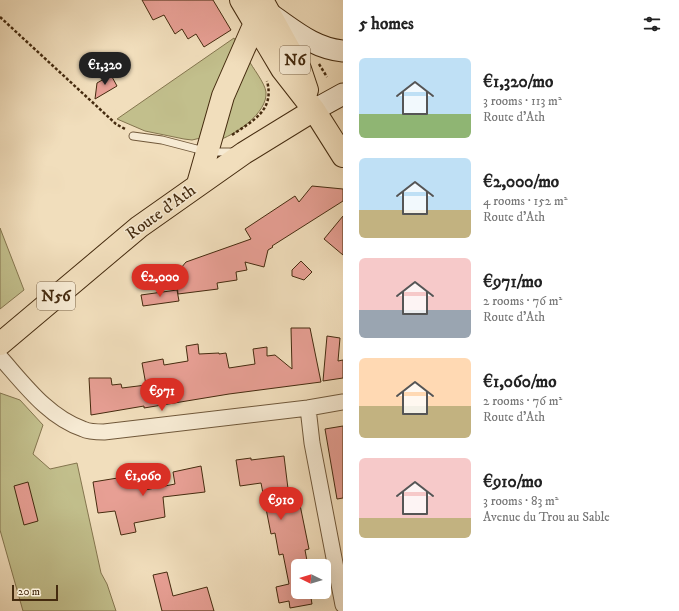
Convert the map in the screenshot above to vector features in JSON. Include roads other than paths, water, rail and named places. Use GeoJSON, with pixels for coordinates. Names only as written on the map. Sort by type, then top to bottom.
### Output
{"type":"FeatureCollection","features":[{"type":"Feature","properties":{"kind":"main road","name":"N6"},"geometry":{"type":"LineString","coordinates":[[241,0],[262,12],[286,75],[314,110],[343,156]]}},
{"type":"Feature","properties":{"kind":"main road"},"geometry":{"type":"LineString","coordinates":[[198,184],[223,96],[262,12],[315,44],[330,49],[343,51]]}},
{"type":"Feature","properties":{"kind":"main road"},"geometry":{"type":"LineString","coordinates":[[314,110],[343,94]]}},
{"type":"Feature","properties":{"kind":"main road","name":"Route d'Ath"},"geometry":{"type":"LineString","coordinates":[[0,344],[122,240],[198,184],[244,153],[314,110]]}},
{"type":"Feature","properties":{"kind":"street"},"geometry":{"type":"LineString","coordinates":[[0,357],[46,407],[69,423],[84,430],[104,432],[308,408],[343,402]]}},
{"type":"Feature","properties":{"kind":"street"},"geometry":{"type":"LineString","coordinates":[[308,408],[312,443],[343,605]]}},
{"type":"Feature","properties":{"kind":"lane"},"geometry":{"type":"LineString","coordinates":[[133,136],[162,140],[208,152],[244,153]]}}]}
